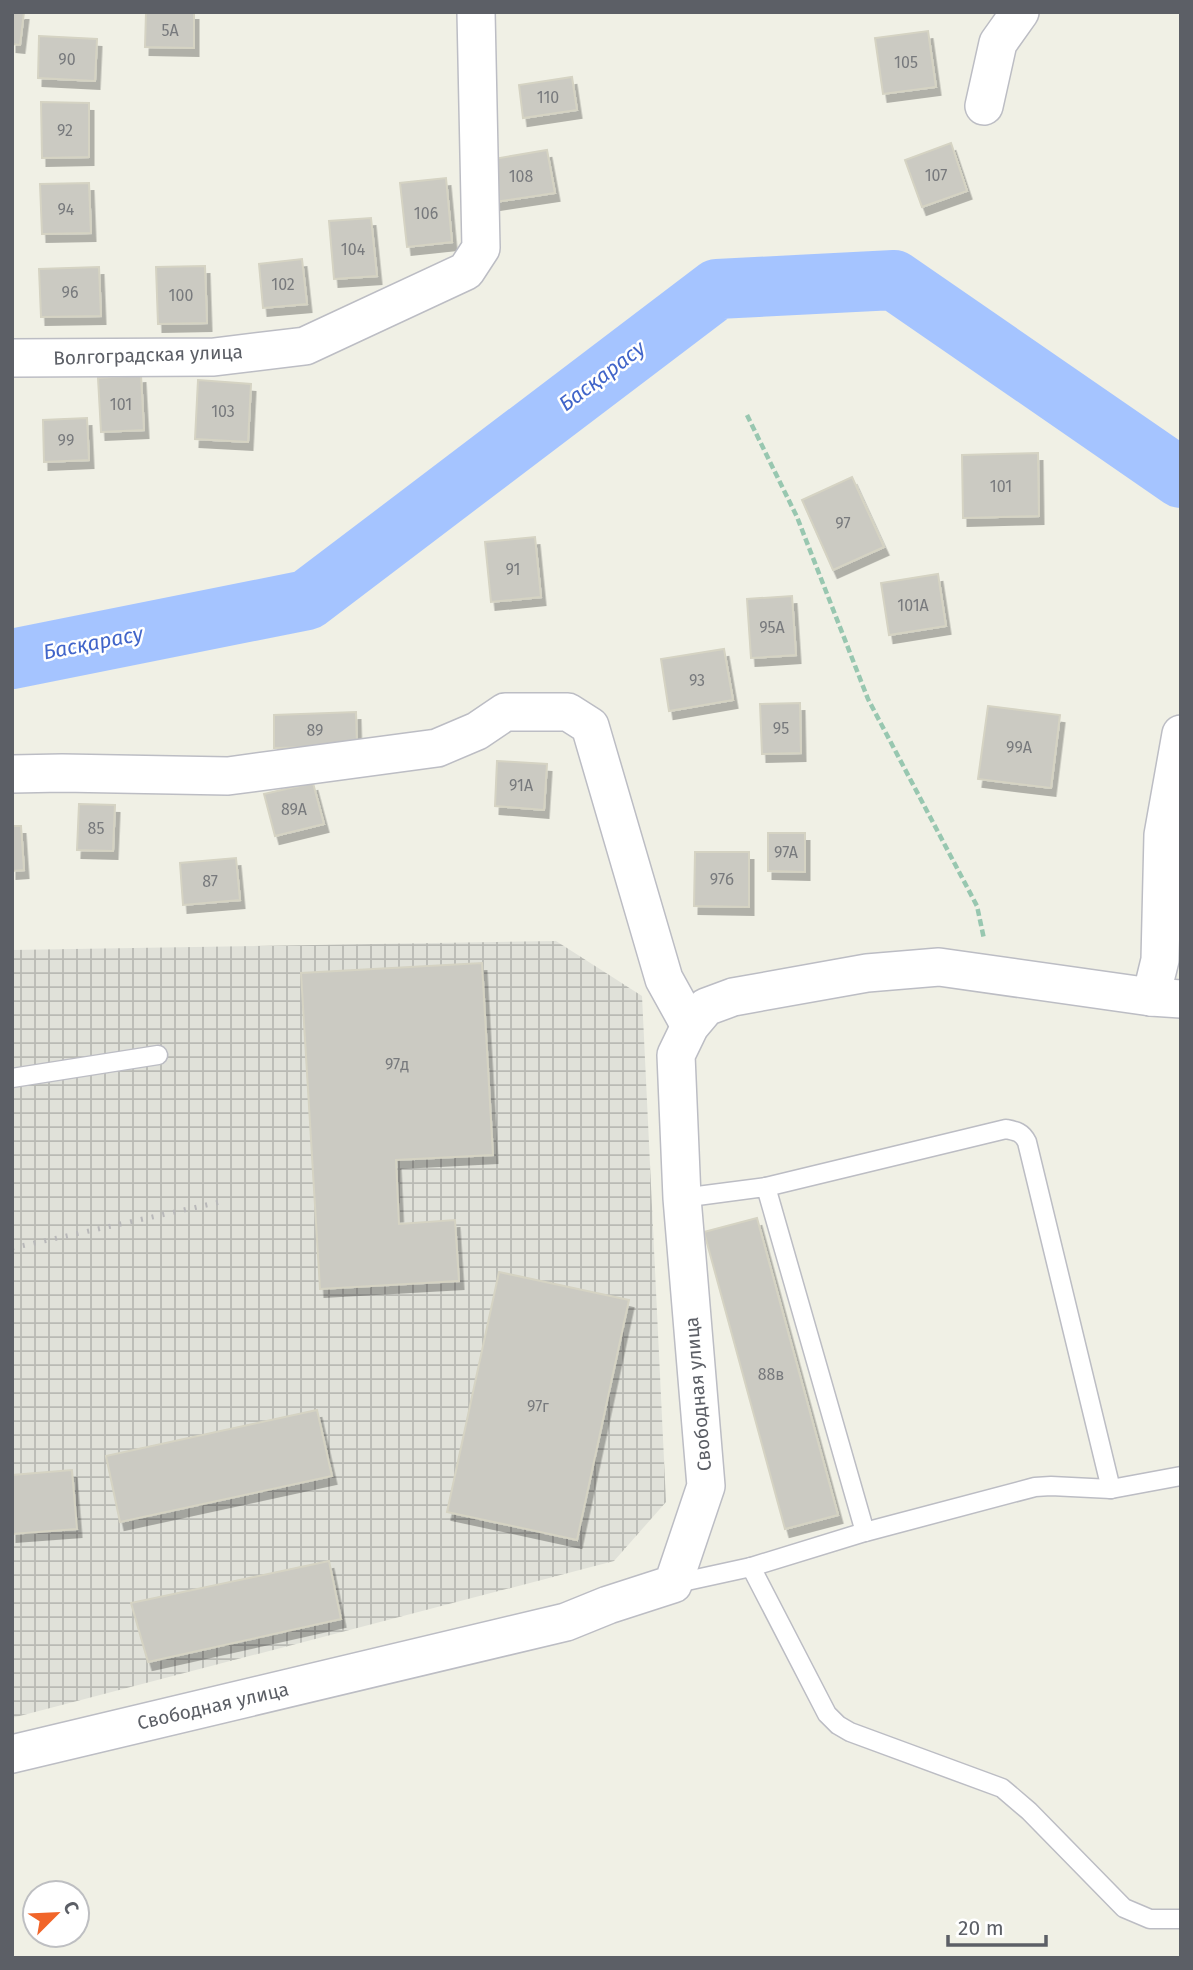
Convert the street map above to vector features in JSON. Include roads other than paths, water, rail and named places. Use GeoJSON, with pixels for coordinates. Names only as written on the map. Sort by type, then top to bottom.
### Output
{"type":"FeatureCollection","features":[{"type":"Feature","properties":{"kind":"street","name":"Волгоградская улица"},"geometry":{"type":"LineString","coordinates":[[12,358],[214,357],[305,346],[466,271],[481,248],[477,12]]}},
{"type":"Feature","properties":{"kind":"street"},"geometry":{"type":"LineString","coordinates":[[984,106],[998,43],[1020,12]]}},
{"type":"Feature","properties":{"kind":"street"},"geometry":{"type":"LineString","coordinates":[[12,774],[228,776],[437,748],[477,731],[505,712],[568,712],[590,726],[664,979],[690,1026]]}},
{"type":"Feature","properties":{"kind":"street"},"geometry":{"type":"LineString","coordinates":[[1166,998],[1160,960],[1163,835],[1181,734]]}},
{"type":"Feature","properties":{"kind":"street","name":"Свободная улица"},"geometry":{"type":"LineString","coordinates":[[12,1754],[566,1622],[673,1584],[706,1486],[682,1198],[676,1055],[690,1026],[706,1007],[733,997],[867,972],[939,967],[1166,998]]}},
{"type":"Feature","properties":{"kind":"lane"},"geometry":{"type":"LineString","coordinates":[[12,1078],[158,1055]]}},
{"type":"Feature","properties":{"kind":"lane"},"geometry":{"type":"LineString","coordinates":[[682,1198],[766,1187],[1006,1129],[1023,1135],[1111,1489]]}},
{"type":"Feature","properties":{"kind":"lane"},"geometry":{"type":"LineString","coordinates":[[766,1187],[864,1532]]}},
{"type":"Feature","properties":{"kind":"lane"},"geometry":{"type":"LineString","coordinates":[[673,1584],[751,1567],[864,1532],[1035,1488],[1051,1486],[1111,1489],[1181,1476]]}},
{"type":"Feature","properties":{"kind":"lane"},"geometry":{"type":"LineString","coordinates":[[751,1567],[827,1714],[838,1725],[879,1744],[1002,1788],[1029,1811],[1124,1908],[1150,1919],[1181,1919]]}},
{"type":"Feature","properties":{"kind":"waterway","name":"Басқарасу"},"geometry":{"type":"LineString","coordinates":[[12,659],[307,600],[717,289],[894,280],[1181,478]]}},
{"type":"Feature","properties":{"kind":"railway"},"geometry":{"type":"LineString","coordinates":[[12,1248],[220,1202]]}}]}
